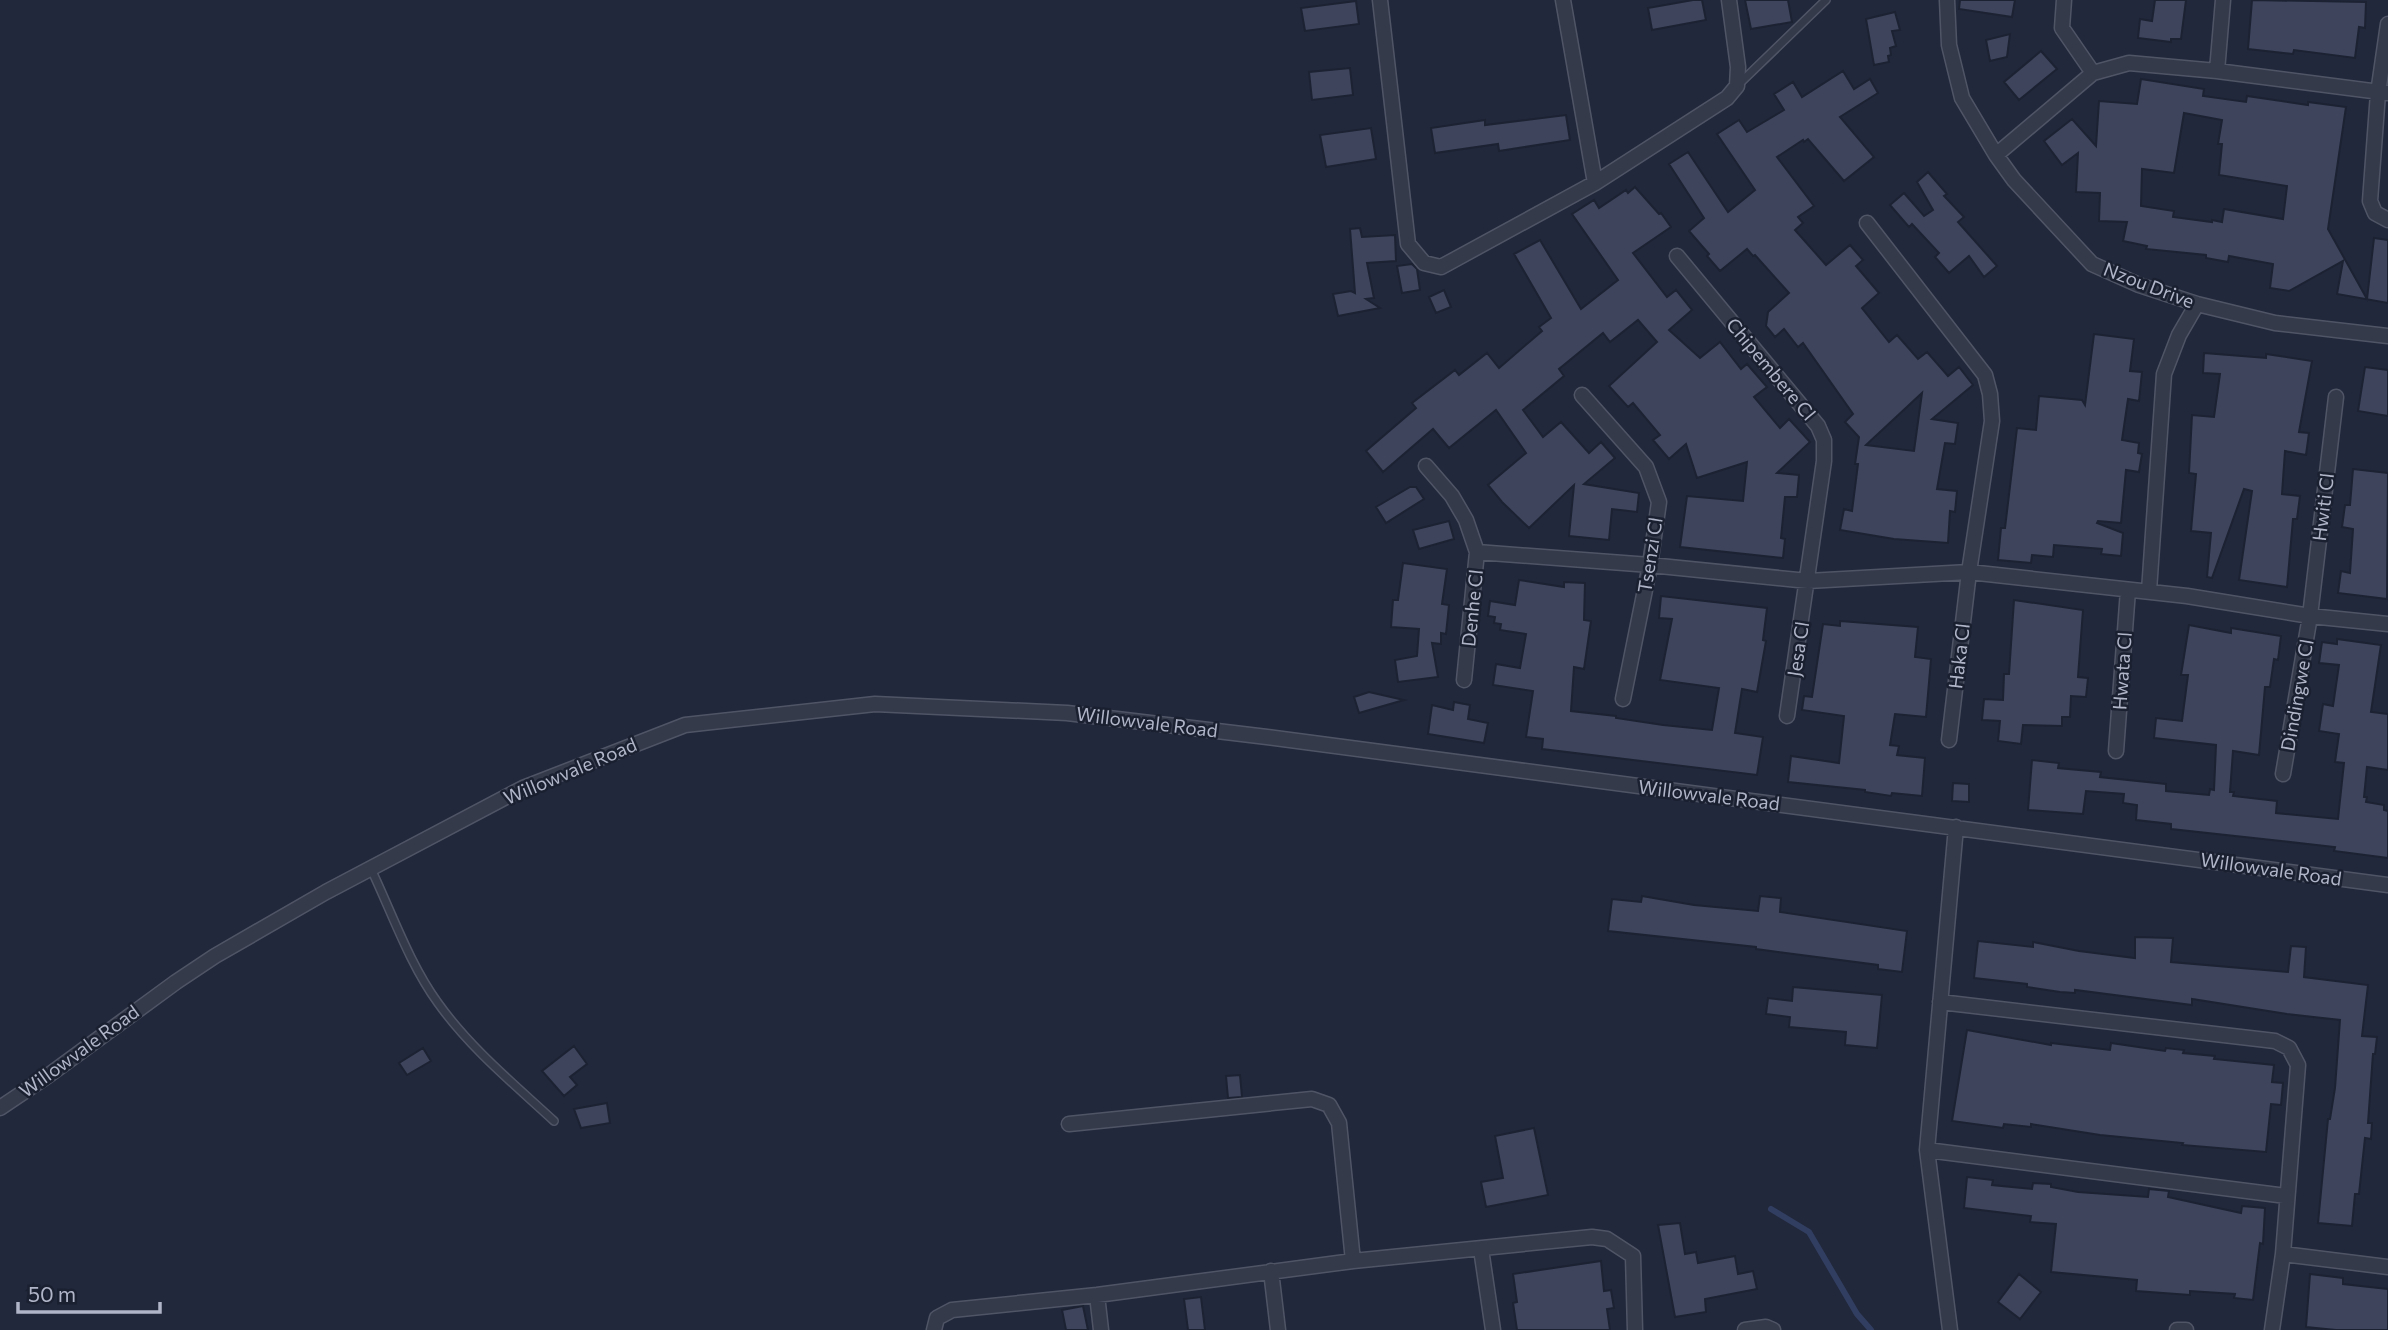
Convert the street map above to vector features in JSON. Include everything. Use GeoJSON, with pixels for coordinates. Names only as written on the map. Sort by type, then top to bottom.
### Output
{"type":"FeatureCollection","features":[{"type":"Feature","properties":{"kind":"street"},"geometry":{"type":"LineString","coordinates":[[1380,0],[1408,244],[1424,263],[1441,267],[1595,183],[1727,98],[1737,86],[1738,67],[1729,0]]}},
{"type":"Feature","properties":{"kind":"street"},"geometry":{"type":"LineString","coordinates":[[1563,0],[1595,183]]}},
{"type":"Feature","properties":{"kind":"street","name":"Nzou Drive"},"geometry":{"type":"LineString","coordinates":[[1947,0],[1949,45],[1962,98],[1996,155],[2030,198],[2092,264],[2139,285],[2197,304],[2275,323],[2388,336]]}},
{"type":"Feature","properties":{"kind":"street"},"geometry":{"type":"LineString","coordinates":[[2064,0],[2062,28],[2093,73]]}},
{"type":"Feature","properties":{"kind":"street"},"geometry":{"type":"LineString","coordinates":[[2217,71],[2223,0]]}},
{"type":"Feature","properties":{"kind":"street"},"geometry":{"type":"LineString","coordinates":[[2388,24],[2370,201],[2375,213],[2388,220]]}},
{"type":"Feature","properties":{"kind":"street"},"geometry":{"type":"LineString","coordinates":[[1996,155],[2093,73],[2129,63],[2217,71],[2383,93]]}},
{"type":"Feature","properties":{"kind":"street","name":"Haka Cl"},"geometry":{"type":"LineString","coordinates":[[1867,222],[1984,375],[1990,394],[1992,421],[1969,572],[1949,740]]}},
{"type":"Feature","properties":{"kind":"street","name":"Chipembere Cl"},"geometry":{"type":"LineString","coordinates":[[1676,256],[1818,426],[1824,440],[1824,461],[1808,581]]}},
{"type":"Feature","properties":{"kind":"street"},"geometry":{"type":"LineString","coordinates":[[2148,591],[2165,374],[2179,335],[2197,304]]}},
{"type":"Feature","properties":{"kind":"street","name":"Tsenzi Cl"},"geometry":{"type":"LineString","coordinates":[[1581,395],[1646,467],[1659,502],[1650,565],[1623,699]]}},
{"type":"Feature","properties":{"kind":"street","name":"Hwiti Cl"},"geometry":{"type":"LineString","coordinates":[[2310,616],[2336,397]]}},
{"type":"Feature","properties":{"kind":"street","name":"Denhe Cl"},"geometry":{"type":"LineString","coordinates":[[1426,466],[1452,496],[1466,520],[1477,552],[1464,680]]}},
{"type":"Feature","properties":{"kind":"street"},"geometry":{"type":"LineString","coordinates":[[1477,552],[1650,565],[1808,581],[1969,572],[2148,591],[2310,616],[2388,624]]}},
{"type":"Feature","properties":{"kind":"street","name":"Jesa Cl"},"geometry":{"type":"LineString","coordinates":[[1787,716],[1808,581]]}},
{"type":"Feature","properties":{"kind":"street","name":"Hwata Cl"},"geometry":{"type":"LineString","coordinates":[[2116,751],[2128,590]]}},
{"type":"Feature","properties":{"kind":"street","name":"Dindingwe Cl"},"geometry":{"type":"LineString","coordinates":[[2283,774],[2310,616]]}},
{"type":"Feature","properties":{"kind":"street","name":"Willowvale Road"},"geometry":{"type":"LineString","coordinates":[[0,1108],[205,963],[371,868],[523,788],[685,724],[876,704],[1067,713],[2388,885]]}},
{"type":"Feature","properties":{"kind":"street"},"geometry":{"type":"LineString","coordinates":[[1950,1330],[1927,1150],[1956,827]]}},
{"type":"Feature","properties":{"kind":"street"},"geometry":{"type":"LineString","coordinates":[[1940,1002],[2275,1041],[2289,1048],[2298,1065],[2283,1254],[2272,1330]]}},
{"type":"Feature","properties":{"kind":"street"},"geometry":{"type":"LineString","coordinates":[[1069,1124],[1312,1099],[1329,1105],[1339,1123],[1353,1261]]}},
{"type":"Feature","properties":{"kind":"street"},"geometry":{"type":"LineString","coordinates":[[1927,1150],[2286,1195]]}},
{"type":"Feature","properties":{"kind":"street"},"geometry":{"type":"LineString","coordinates":[[934,1330],[937,1318],[952,1310],[1097,1295],[1353,1261],[1592,1237],[1607,1239],[1633,1256],[1634,1330]]}},
{"type":"Feature","properties":{"kind":"street"},"geometry":{"type":"LineString","coordinates":[[1480,1249],[1493,1330]]}},
{"type":"Feature","properties":{"kind":"street"},"geometry":{"type":"LineString","coordinates":[[2283,1254],[2388,1267]]}},
{"type":"Feature","properties":{"kind":"street"},"geometry":{"type":"LineString","coordinates":[[1271,1271],[1278,1330]]}},
{"type":"Feature","properties":{"kind":"street"},"geometry":{"type":"LineString","coordinates":[[1097,1295],[1101,1330]]}},
{"type":"Feature","properties":{"kind":"street"},"geometry":{"type":"LineString","coordinates":[[1745,1330],[1766,1327],[1773,1330]]}},
{"type":"Feature","properties":{"kind":"street"},"geometry":{"type":"LineString","coordinates":[[2177,1330],[2186,1330]]}},
{"type":"Feature","properties":{"kind":"lane"},"geometry":{"type":"LineString","coordinates":[[1737,86],[1826,0]]}},
{"type":"Feature","properties":{"kind":"lane"},"geometry":{"type":"LineString","coordinates":[[371,868],[421,976],[438,1002],[468,1038],[554,1121]]}},
{"type":"Feature","properties":{"kind":"building"},"geometry":{"type":"Polygon","coordinates":[[[1702,0],[1706,20],[1652,30],[1648,8],[1702,0]]]}},
{"type":"Feature","properties":{"kind":"building"},"geometry":{"type":"Polygon","coordinates":[[[1745,0],[1788,0],[1792,22],[1751,29],[1745,0]]]}},
{"type":"Feature","properties":{"kind":"building"},"geometry":{"type":"Polygon","coordinates":[[[1960,0],[2015,0],[2012,17],[1959,9],[1960,0]]]}},
{"type":"Feature","properties":{"kind":"building"},"geometry":{"type":"Polygon","coordinates":[[[2155,0],[2186,0],[2181,39],[2171,39],[2171,42],[2138,38],[2140,19],[2152,21],[2155,0]]]}},
{"type":"Feature","properties":{"kind":"building"},"geometry":{"type":"Polygon","coordinates":[[[2252,0],[2366,2],[2365,28],[2359,27],[2355,58],[2294,50],[2293,54],[2248,49],[2252,0]]]}},
{"type":"Feature","properties":{"kind":"building"},"geometry":{"type":"Polygon","coordinates":[[[1356,1],[1359,24],[1305,31],[1301,8],[1356,1]]]}},
{"type":"Feature","properties":{"kind":"building"},"geometry":{"type":"Polygon","coordinates":[[[1895,12],[1900,30],[1892,31],[1896,46],[1890,48],[1889,62],[1874,65],[1866,19],[1895,12]]]}},
{"type":"Feature","properties":{"kind":"building"},"geometry":{"type":"Polygon","coordinates":[[[2010,34],[2007,57],[1990,61],[1986,40],[2010,34]]]}},
{"type":"Feature","properties":{"kind":"building"},"geometry":{"type":"Polygon","coordinates":[[[2041,51],[2057,69],[2019,100],[2004,82],[2041,51]]]}},
{"type":"Feature","properties":{"kind":"building"},"geometry":{"type":"Polygon","coordinates":[[[1350,68],[1353,95],[1312,100],[1309,72],[1350,68]]]}},
{"type":"Feature","properties":{"kind":"building"},"geometry":{"type":"Polygon","coordinates":[[[1843,71],[1854,89],[1870,79],[1878,93],[1840,117],[1874,157],[1844,181],[1808,139],[1777,157],[1814,206],[1798,217],[1803,223],[1795,230],[1826,265],[1850,245],[1863,260],[1856,266],[1879,293],[1862,308],[1889,342],[1897,335],[1918,359],[1927,352],[1948,376],[1959,367],[1973,385],[1932,419],[1958,423],[1955,444],[1945,443],[1937,489],[1957,491],[1955,512],[1950,511],[1948,543],[1894,539],[1840,530],[1844,509],[1852,511],[1858,464],[1855,464],[1859,437],[1845,422],[1853,414],[1803,343],[1798,347],[1784,329],[1775,337],[1766,326],[1768,312],[1789,293],[1755,255],[1747,249],[1720,271],[1689,231],[1704,218],[1669,164],[1688,152],[1728,212],[1755,190],[1717,134],[1739,120],[1747,132],[1784,110],[1774,94],[1793,82],[1802,97],[1843,71]],[[1922,393],[1866,445],[1914,451],[1922,393]]]}},
{"type":"Feature","properties":{"kind":"building"},"geometry":{"type":"Polygon","coordinates":[[[2141,79],[2204,89],[2203,96],[2246,102],[2247,96],[2308,105],[2308,102],[2346,107],[2328,229],[2367,299],[2374,238],[2388,240],[2388,303],[2337,294],[2343,261],[2289,291],[2270,288],[2273,264],[2229,256],[2228,262],[2206,258],[2206,255],[2146,249],[2147,246],[2123,241],[2127,222],[2099,221],[2100,193],[2076,192],[2078,153],[2062,165],[2044,141],[2072,119],[2096,146],[2099,101],[2137,104],[2141,79]],[[2184,113],[2174,173],[2142,169],[2141,206],[2174,211],[2173,217],[2212,222],[2222,222],[2224,209],[2283,219],[2287,186],[2219,175],[2222,144],[2218,144],[2222,120],[2184,113]]]}},
{"type":"Feature","properties":{"kind":"building"},"geometry":{"type":"Polygon","coordinates":[[[1566,115],[1570,140],[1499,151],[1498,144],[1435,153],[1431,128],[1485,120],[1485,125],[1566,115]]]}},
{"type":"Feature","properties":{"kind":"building"},"geometry":{"type":"Polygon","coordinates":[[[1371,128],[1376,159],[1326,167],[1320,135],[1371,128]]]}},
{"type":"Feature","properties":{"kind":"building"},"geometry":{"type":"Polygon","coordinates":[[[1928,172],[1947,194],[1944,196],[1964,217],[1958,222],[1997,266],[1984,277],[1969,256],[1949,273],[1935,257],[1939,253],[1912,224],[1909,227],[1890,205],[1904,193],[1924,216],[1933,210],[1917,182],[1928,172]]]}},
{"type":"Feature","properties":{"kind":"building"},"geometry":{"type":"Polygon","coordinates":[[[1635,187],[1671,227],[1633,253],[1667,297],[1676,290],[1692,310],[1669,330],[1700,358],[1720,342],[1741,369],[1747,364],[1767,387],[1754,397],[1780,428],[1789,419],[1810,442],[1777,473],[1799,475],[1797,497],[1785,497],[1781,538],[1785,539],[1783,558],[1680,547],[1687,496],[1743,501],[1747,462],[1697,478],[1686,444],[1669,459],[1653,440],[1660,435],[1633,403],[1628,407],[1609,386],[1657,342],[1638,320],[1610,342],[1603,333],[1559,369],[1564,376],[1523,410],[1543,437],[1561,422],[1589,453],[1601,442],[1615,458],[1584,484],[1639,493],[1637,512],[1612,509],[1609,540],[1569,536],[1574,485],[1529,528],[1502,502],[1488,485],[1526,453],[1496,410],[1449,448],[1433,429],[1383,472],[1366,451],[1416,408],[1412,403],[1455,370],[1459,375],[1487,353],[1499,368],[1542,331],[1539,327],[1551,318],[1514,254],[1540,240],[1581,309],[1618,280],[1572,214],[1594,200],[1599,208],[1635,187]]]}},
{"type":"Feature","properties":{"kind":"building"},"geometry":{"type":"Polygon","coordinates":[[[1360,228],[1362,237],[1395,235],[1396,261],[1367,263],[1374,298],[1366,299],[1380,308],[1338,316],[1333,294],[1351,291],[1355,293],[1350,229],[1360,228]]]}},
{"type":"Feature","properties":{"kind":"building"},"geometry":{"type":"Polygon","coordinates":[[[1412,264],[1417,269],[1420,290],[1402,293],[1397,266],[1412,264]]]}},
{"type":"Feature","properties":{"kind":"building"},"geometry":{"type":"Polygon","coordinates":[[[1444,290],[1451,307],[1436,313],[1429,297],[1444,290]]]}},
{"type":"Feature","properties":{"kind":"building"},"geometry":{"type":"Polygon","coordinates":[[[2094,334],[2134,339],[2130,371],[2142,372],[2139,401],[2128,399],[2122,440],[2139,443],[2138,453],[2142,454],[2139,472],[2126,470],[2121,523],[2097,523],[2123,533],[2121,556],[2101,554],[2102,549],[2054,545],[2053,557],[2032,555],[2031,563],[1998,560],[2001,528],[2005,528],[2017,428],[2036,430],[2039,396],[2082,400],[2085,405],[2094,334]]]}},
{"type":"Feature","properties":{"kind":"building"},"geometry":{"type":"Polygon","coordinates":[[[2204,353],[2266,358],[2266,354],[2312,361],[2299,432],[2309,433],[2306,455],[2285,451],[2282,494],[2300,496],[2297,519],[2293,519],[2287,587],[2239,580],[2252,491],[2244,489],[2212,578],[2207,577],[2211,533],[2191,531],[2196,474],[2189,473],[2192,415],[2214,417],[2220,374],[2203,373],[2204,353]]]}},
{"type":"Feature","properties":{"kind":"building"},"geometry":{"type":"Polygon","coordinates":[[[2365,367],[2388,370],[2388,416],[2358,411],[2365,367]]]}},
{"type":"Feature","properties":{"kind":"building"},"geometry":{"type":"Polygon","coordinates":[[[2353,469],[2388,473],[2387,599],[2338,593],[2341,571],[2350,573],[2353,529],[2342,527],[2345,505],[2350,505],[2353,469]]]}},
{"type":"Feature","properties":{"kind":"building"},"geometry":{"type":"Polygon","coordinates":[[[1410,487],[1416,487],[1424,499],[1386,523],[1376,507],[1410,487]]]}},
{"type":"Feature","properties":{"kind":"building"},"geometry":{"type":"Polygon","coordinates":[[[1449,521],[1454,539],[1419,549],[1413,530],[1449,521]]]}},
{"type":"Feature","properties":{"kind":"building"},"geometry":{"type":"Polygon","coordinates":[[[1403,563],[1447,569],[1442,604],[1449,605],[1446,634],[1441,633],[1441,644],[1432,643],[1438,677],[1398,682],[1395,660],[1417,656],[1419,629],[1391,627],[1393,600],[1398,600],[1403,563]]]}},
{"type":"Feature","properties":{"kind":"building"},"geometry":{"type":"Polygon","coordinates":[[[1519,580],[1564,587],[1564,582],[1585,583],[1584,620],[1591,621],[1584,669],[1574,667],[1571,711],[1663,725],[1712,730],[1719,688],[1660,680],[1672,619],[1659,618],[1661,596],[1767,608],[1763,640],[1766,641],[1757,692],[1742,689],[1735,733],[1763,737],[1757,775],[1542,749],[1543,739],[1526,737],[1533,691],[1493,685],[1496,664],[1520,668],[1526,634],[1500,630],[1501,624],[1494,623],[1495,617],[1488,616],[1490,601],[1515,605],[1519,580]]]}},
{"type":"Feature","properties":{"kind":"building"},"geometry":{"type":"Polygon","coordinates":[[[2014,600],[2083,610],[2078,677],[2088,678],[2086,697],[2071,696],[2070,717],[2062,717],[2062,726],[2023,725],[2021,744],[1998,741],[2000,721],[1982,720],[1984,699],[2003,700],[2004,674],[2009,674],[2014,600]]]}},
{"type":"Feature","properties":{"kind":"building"},"geometry":{"type":"Polygon","coordinates":[[[1840,621],[1918,627],[1915,657],[1931,659],[1926,717],[1895,714],[1890,745],[1899,746],[1897,755],[1925,758],[1922,796],[1892,793],[1891,796],[1865,790],[1788,782],[1791,756],[1839,763],[1844,716],[1802,710],[1804,696],[1812,697],[1823,624],[1840,626],[1840,621]]]}},
{"type":"Feature","properties":{"kind":"building"},"geometry":{"type":"Polygon","coordinates":[[[2189,625],[2231,633],[2231,628],[2281,636],[2278,660],[2274,659],[2270,687],[2265,687],[2259,755],[2233,751],[2230,792],[2234,792],[2233,796],[2277,801],[2276,813],[2338,819],[2344,763],[2335,762],[2339,734],[2319,731],[2323,704],[2333,706],[2339,665],[2319,663],[2322,642],[2337,644],[2337,639],[2381,645],[2371,712],[2388,714],[2388,770],[2367,767],[2364,797],[2367,797],[2366,802],[2384,805],[2384,810],[2388,811],[2388,858],[2334,851],[2335,847],[2171,829],[2171,824],[2136,820],[2137,805],[2123,803],[2124,794],[2086,791],[2083,814],[2028,810],[2032,760],[2059,763],[2058,768],[2101,772],[2100,777],[2166,784],[2166,791],[2209,795],[2210,789],[2214,790],[2216,745],[2154,738],[2156,718],[2182,721],[2188,675],[2181,675],[2189,625]]]}},
{"type":"Feature","properties":{"kind":"building"},"geometry":{"type":"Polygon","coordinates":[[[1369,692],[1404,700],[1359,713],[1354,697],[1369,692]]]}},
{"type":"Feature","properties":{"kind":"building"},"geometry":{"type":"Polygon","coordinates":[[[1454,702],[1470,705],[1468,719],[1488,723],[1484,743],[1428,734],[1432,705],[1453,710],[1454,702]]]}},
{"type":"Feature","properties":{"kind":"building"},"geometry":{"type":"Polygon","coordinates":[[[1953,783],[1969,784],[1969,802],[1952,801],[1953,783]]]}},
{"type":"Feature","properties":{"kind":"building"},"geometry":{"type":"Polygon","coordinates":[[[1642,896],[1694,905],[1758,911],[1760,896],[1781,898],[1780,912],[1907,931],[1902,972],[1878,969],[1878,965],[1756,947],[1608,931],[1612,899],[1641,902],[1642,896]]]}},
{"type":"Feature","properties":{"kind":"building"},"geometry":{"type":"Polygon","coordinates":[[[2135,937],[2173,938],[2171,962],[2288,972],[2291,946],[2306,947],[2304,977],[2368,985],[2362,1036],[2377,1037],[2373,1054],[2368,1123],[2372,1123],[2371,1139],[2365,1138],[2359,1194],[2355,1194],[2352,1226],[2318,1223],[2328,1119],[2335,1088],[2340,1020],[2192,999],[2192,1005],[2075,990],[2075,993],[2060,992],[2027,987],[2027,984],[1974,978],[1978,941],[2033,947],[2033,942],[2135,958],[2135,937]]]}},
{"type":"Feature","properties":{"kind":"building"},"geometry":{"type":"Polygon","coordinates":[[[1793,987],[1882,995],[1877,1048],[1845,1045],[1846,1032],[1789,1027],[1790,1017],[1766,1014],[1768,998],[1792,1001],[1793,987]]]}},
{"type":"Feature","properties":{"kind":"building"},"geometry":{"type":"Polygon","coordinates":[[[1967,1030],[2051,1045],[2110,1050],[2111,1043],[2165,1051],[2166,1048],[2184,1050],[2183,1053],[2215,1056],[2214,1059],[2274,1065],[2272,1082],[2283,1083],[2281,1105],[2271,1104],[2266,1152],[2182,1145],[2183,1143],[2100,1135],[2031,1124],[2031,1127],[2004,1124],[2003,1128],[1952,1121],[1967,1030]]]}},
{"type":"Feature","properties":{"kind":"building"},"geometry":{"type":"Polygon","coordinates":[[[574,1046],[587,1064],[570,1077],[577,1085],[564,1096],[542,1071],[574,1046]]]}},
{"type":"Feature","properties":{"kind":"building"},"geometry":{"type":"Polygon","coordinates":[[[423,1048],[431,1061],[407,1075],[399,1063],[423,1048]]]}},
{"type":"Feature","properties":{"kind":"building"},"geometry":{"type":"Polygon","coordinates":[[[1240,1075],[1242,1097],[1228,1098],[1226,1076],[1240,1075]]]}},
{"type":"Feature","properties":{"kind":"building"},"geometry":{"type":"Polygon","coordinates":[[[607,1103],[610,1123],[581,1128],[574,1109],[607,1103]]]}},
{"type":"Feature","properties":{"kind":"building"},"geometry":{"type":"Polygon","coordinates":[[[1534,1128],[1548,1195],[1486,1207],[1481,1182],[1503,1178],[1495,1136],[1534,1128]]]}},
{"type":"Feature","properties":{"kind":"building"},"geometry":{"type":"Polygon","coordinates":[[[1967,1177],[1993,1180],[1992,1185],[2032,1189],[2033,1183],[2051,1184],[2051,1187],[2078,1192],[2148,1197],[2149,1189],[2169,1191],[2168,1197],[2241,1213],[2242,1206],[2265,1208],[2263,1244],[2260,1243],[2253,1300],[2234,1298],[2235,1294],[2190,1291],[2190,1295],[2136,1291],[2137,1280],[2051,1272],[2056,1224],[2030,1222],[2031,1216],[1964,1208],[1967,1177]]]}},
{"type":"Feature","properties":{"kind":"building"},"geometry":{"type":"Polygon","coordinates":[[[1680,1223],[1685,1254],[1696,1252],[1698,1263],[1735,1256],[1738,1274],[1753,1271],[1757,1289],[1705,1299],[1706,1312],[1675,1317],[1658,1225],[1680,1223]]]}},
{"type":"Feature","properties":{"kind":"building"},"geometry":{"type":"Polygon","coordinates":[[[1601,1261],[1604,1291],[1611,1290],[1614,1308],[1607,1309],[1610,1330],[1517,1330],[1513,1274],[1601,1261]]]}},
{"type":"Feature","properties":{"kind":"building"},"geometry":{"type":"Polygon","coordinates":[[[2019,1274],[2041,1292],[2020,1319],[1998,1302],[2019,1274]]]}},
{"type":"Feature","properties":{"kind":"building"},"geometry":{"type":"Polygon","coordinates":[[[2310,1274],[2343,1278],[2343,1284],[2388,1289],[2388,1330],[2306,1327],[2310,1274]]]}},
{"type":"Feature","properties":{"kind":"building"},"geometry":{"type":"Polygon","coordinates":[[[1201,1297],[1205,1330],[1188,1330],[1184,1299],[1201,1297]]]}},
{"type":"Feature","properties":{"kind":"building"},"geometry":{"type":"Polygon","coordinates":[[[1083,1306],[1088,1330],[1066,1330],[1062,1310],[1083,1306]]]}},
{"type":"Feature","properties":{"kind":"waterway"},"geometry":{"type":"LineString","coordinates":[[1771,1209],[1809,1232],[1857,1314],[1871,1330]]}}]}
